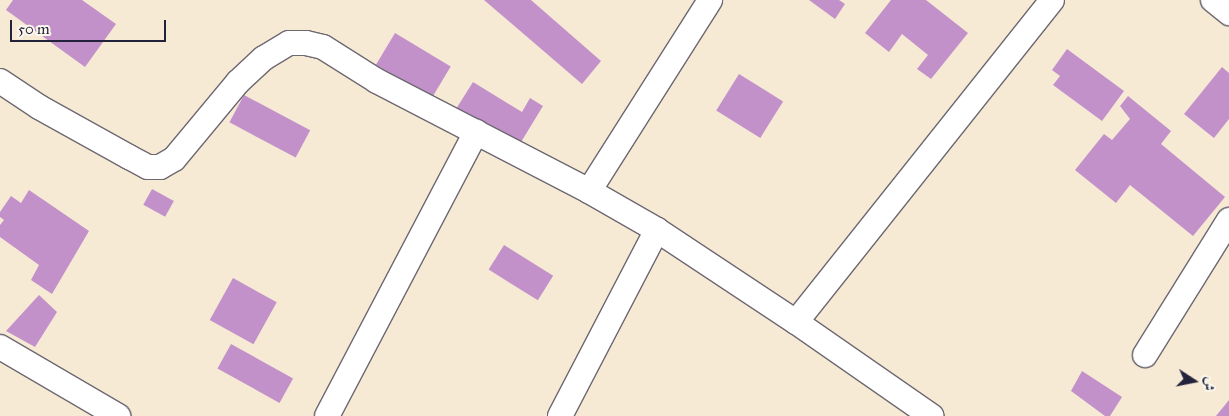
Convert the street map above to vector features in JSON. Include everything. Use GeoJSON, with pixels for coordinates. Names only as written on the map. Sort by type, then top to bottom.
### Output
{"type":"FeatureCollection","features":[{"type":"Feature","properties":{"kind":"street"},"geometry":{"type":"LineString","coordinates":[[589,191],[710,0]]}},
{"type":"Feature","properties":{"kind":"street"},"geometry":{"type":"LineString","coordinates":[[796,322],[1052,0]]}},
{"type":"Feature","properties":{"kind":"street"},"geometry":{"type":"LineString","coordinates":[[1212,0],[1229,13]]}},
{"type":"Feature","properties":{"kind":"street"},"geometry":{"type":"LineString","coordinates":[[0,81],[39,107],[129,157],[148,167],[160,167],[174,159],[238,82],[264,58],[289,43],[306,43],[323,47],[376,82],[589,191],[657,230],[796,322],[932,416]]}},
{"type":"Feature","properties":{"kind":"street"},"geometry":{"type":"LineString","coordinates":[[326,416],[476,132]]}},
{"type":"Feature","properties":{"kind":"street"},"geometry":{"type":"LineString","coordinates":[[1145,355],[1229,220]]}},
{"type":"Feature","properties":{"kind":"street"},"geometry":{"type":"LineString","coordinates":[[560,416],[657,230]]}},
{"type":"Feature","properties":{"kind":"street"},"geometry":{"type":"LineString","coordinates":[[0,347],[118,416]]}},
{"type":"Feature","properties":{"kind":"building"},"geometry":{"type":"Polygon","coordinates":[[[13,0],[82,0],[116,24],[85,67],[6,10],[13,0]]]}},
{"type":"Feature","properties":{"kind":"building"},"geometry":{"type":"Polygon","coordinates":[[[484,0],[531,0],[601,61],[582,84],[484,0]]]}},
{"type":"Feature","properties":{"kind":"building"},"geometry":{"type":"Polygon","coordinates":[[[809,0],[839,0],[845,4],[835,19],[809,0]]]}},
{"type":"Feature","properties":{"kind":"building"},"geometry":{"type":"Polygon","coordinates":[[[891,0],[926,0],[968,33],[931,79],[917,69],[928,55],[902,34],[889,52],[865,33],[891,0]]]}},
{"type":"Feature","properties":{"kind":"building"},"geometry":{"type":"Polygon","coordinates":[[[395,33],[451,66],[432,98],[376,65],[395,33]]]}},
{"type":"Feature","properties":{"kind":"building"},"geometry":{"type":"Polygon","coordinates":[[[1067,49],[1124,91],[1102,121],[1053,85],[1060,76],[1052,70],[1067,49]]]}},
{"type":"Feature","properties":{"kind":"building"},"geometry":{"type":"Polygon","coordinates":[[[1222,67],[1229,73],[1229,119],[1214,138],[1184,114],[1222,67]]]}},
{"type":"Feature","properties":{"kind":"building"},"geometry":{"type":"Polygon","coordinates":[[[739,74],[783,102],[760,138],[716,110],[739,74]]]}},
{"type":"Feature","properties":{"kind":"building"},"geometry":{"type":"Polygon","coordinates":[[[473,82],[522,112],[530,98],[543,106],[518,147],[456,109],[473,82]]]}},
{"type":"Feature","properties":{"kind":"building"},"geometry":{"type":"Polygon","coordinates":[[[244,95],[310,130],[296,158],[229,122],[244,95]]]}},
{"type":"Feature","properties":{"kind":"building"},"geometry":{"type":"Polygon","coordinates":[[[1128,96],[1171,131],[1161,144],[1225,197],[1193,236],[1130,185],[1116,203],[1075,170],[1104,134],[1112,140],[1130,119],[1120,106],[1128,96]]]}},
{"type":"Feature","properties":{"kind":"building"},"geometry":{"type":"Polygon","coordinates":[[[152,189],[174,201],[165,217],[143,205],[152,189]]]}},
{"type":"Feature","properties":{"kind":"building"},"geometry":{"type":"Polygon","coordinates":[[[29,190],[89,231],[52,294],[31,280],[39,265],[0,237],[0,225],[4,220],[0,217],[0,212],[11,196],[21,203],[29,190]]]}},
{"type":"Feature","properties":{"kind":"building"},"geometry":{"type":"Polygon","coordinates":[[[504,245],[553,276],[538,300],[489,270],[504,245]]]}},
{"type":"Feature","properties":{"kind":"building"},"geometry":{"type":"Polygon","coordinates":[[[233,278],[277,302],[253,344],[210,320],[233,278]]]}},
{"type":"Feature","properties":{"kind":"building"},"geometry":{"type":"Polygon","coordinates":[[[39,295],[57,312],[35,347],[6,331],[39,295]]]}},
{"type":"Feature","properties":{"kind":"building"},"geometry":{"type":"Polygon","coordinates":[[[231,344],[293,378],[280,403],[217,368],[231,344]]]}},
{"type":"Feature","properties":{"kind":"building"},"geometry":{"type":"Polygon","coordinates":[[[1082,371],[1122,397],[1110,416],[1105,416],[1071,391],[1082,371]]]}},
{"type":"Feature","properties":{"kind":"building"},"geometry":{"type":"Polygon","coordinates":[[[1229,400],[1229,416],[1216,416],[1229,400]]]}}]}
